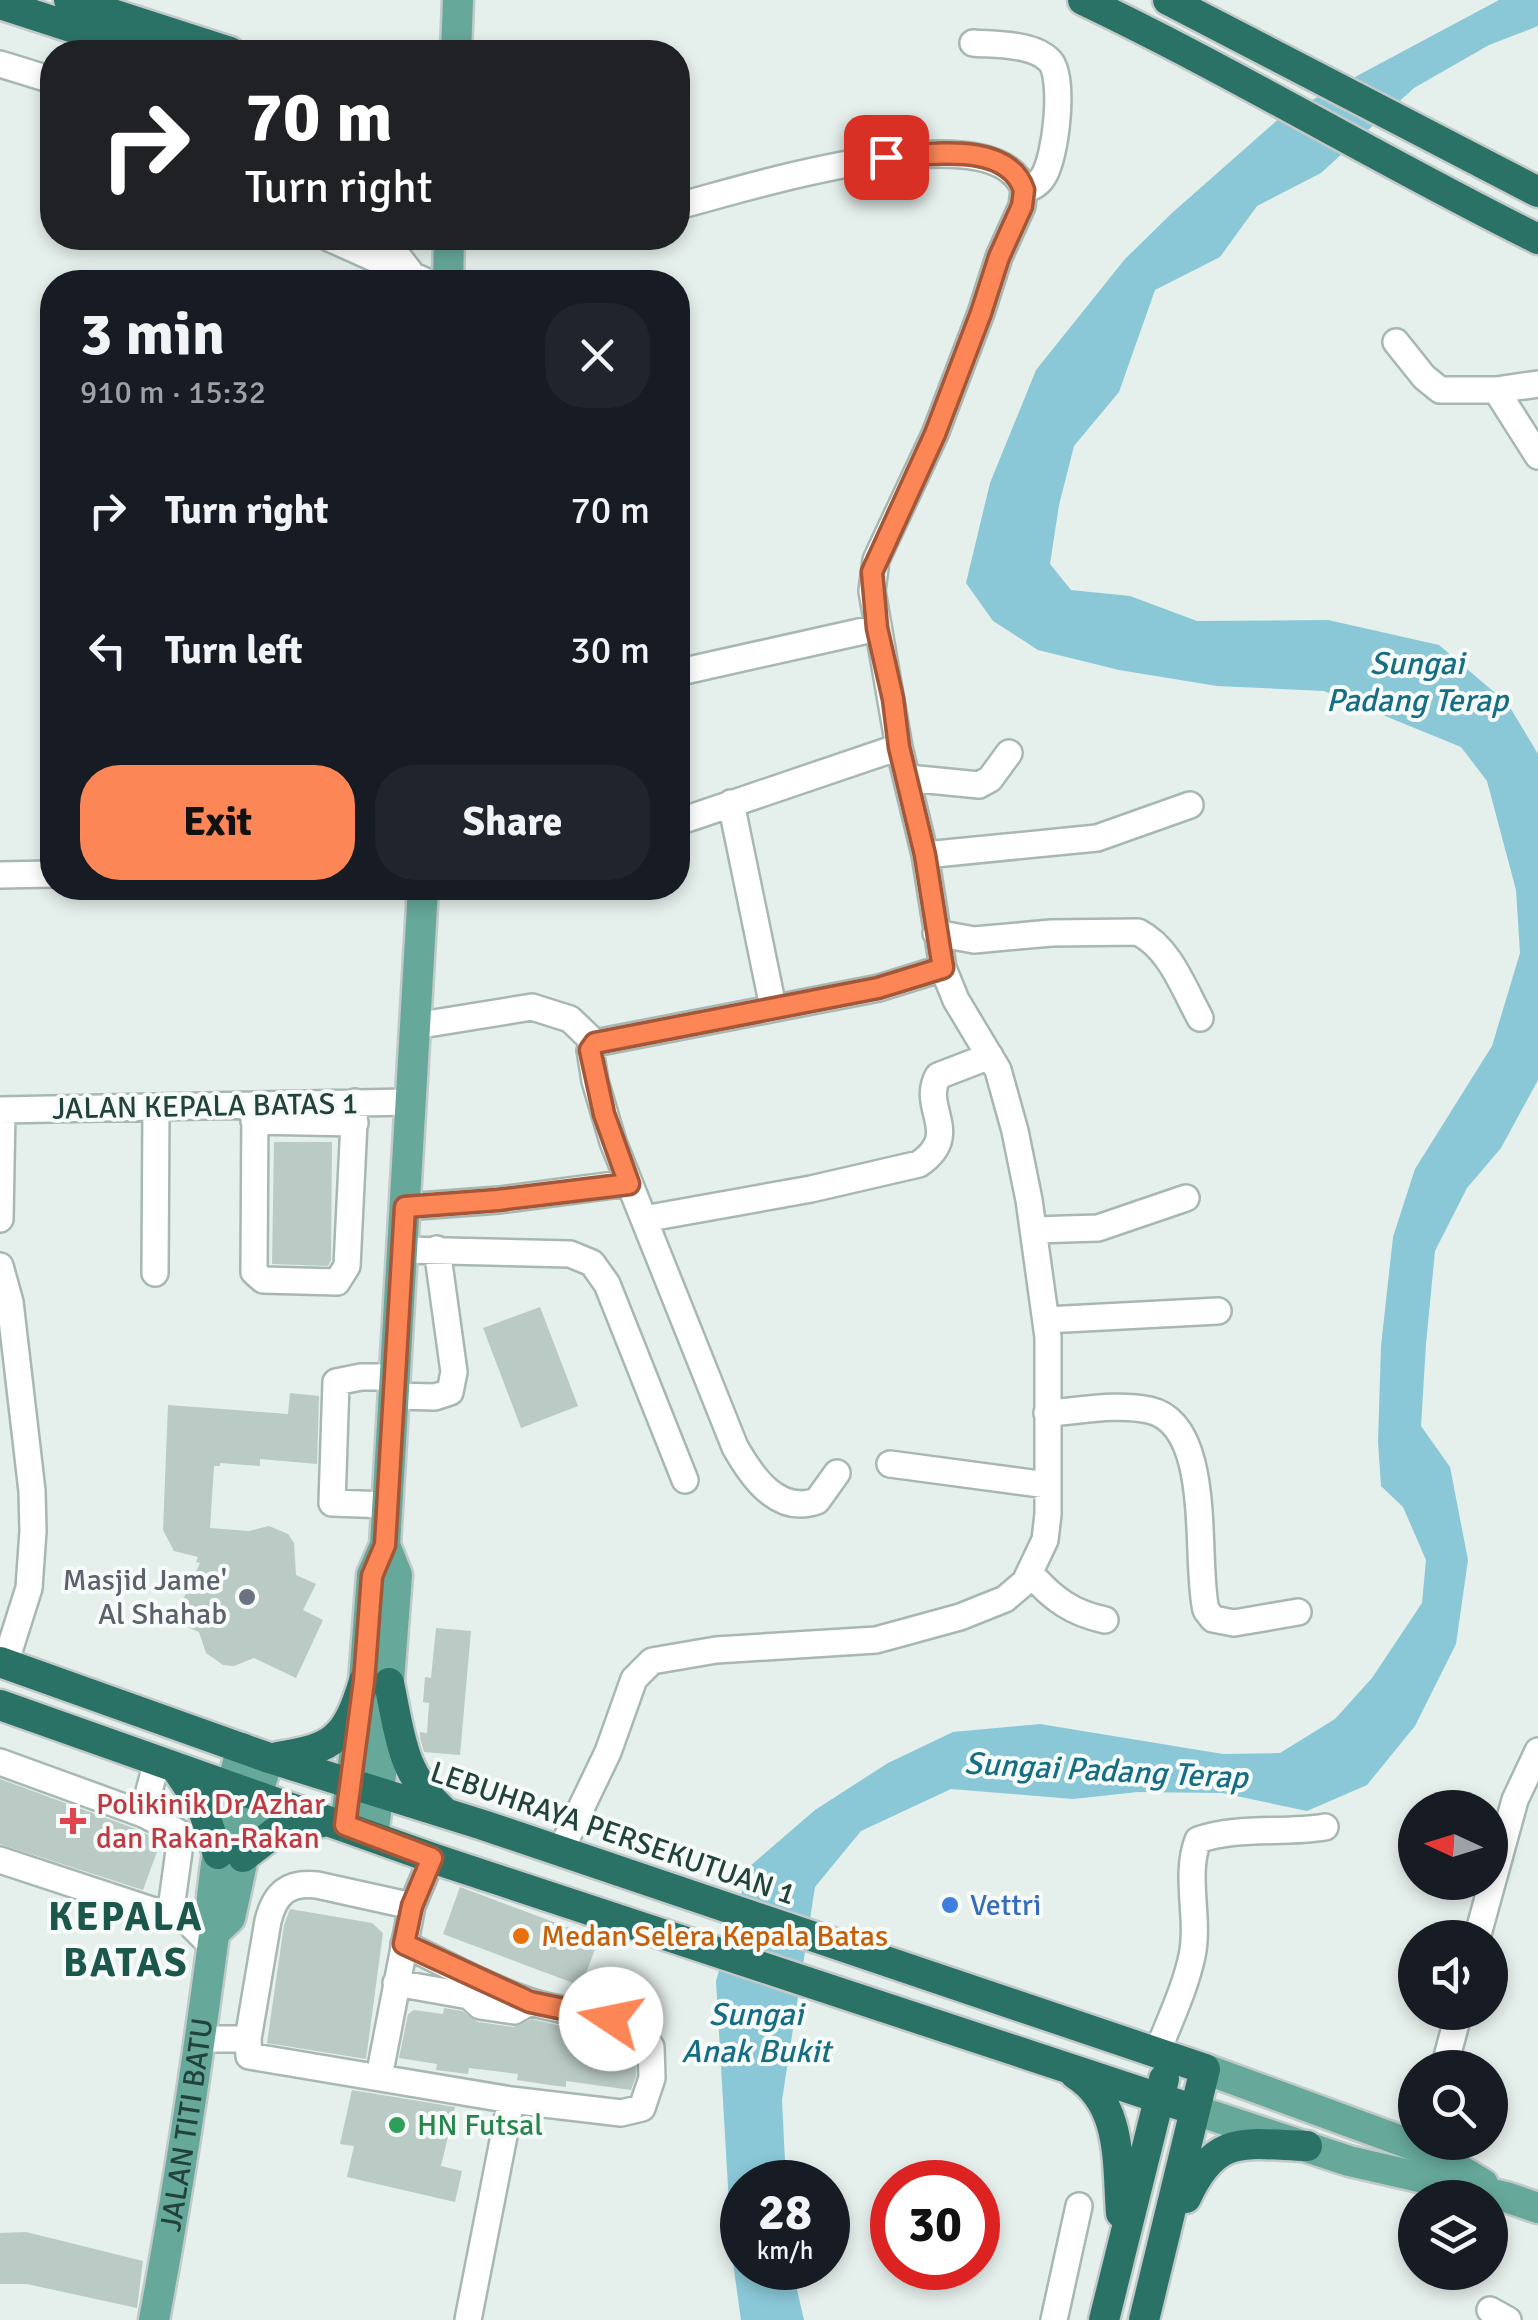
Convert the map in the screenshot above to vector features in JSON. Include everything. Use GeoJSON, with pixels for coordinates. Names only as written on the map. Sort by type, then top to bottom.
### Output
{"type":"FeatureCollection","features":[{"type":"Feature","properties":{"kind":"highway"},"geometry":{"type":"LineString","coordinates":[[69,0],[193,40]]}},
{"type":"Feature","properties":{"kind":"highway"},"geometry":{"type":"LineString","coordinates":[[1083,0],[1188,50],[1440,190],[1538,239]]}},
{"type":"Feature","properties":{"kind":"highway"},"geometry":{"type":"LineString","coordinates":[[1168,0],[1538,192]]}},
{"type":"Feature","properties":{"kind":"highway"},"geometry":{"type":"LineString","coordinates":[[0,4],[111,40]]}},
{"type":"Feature","properties":{"kind":"highway","name":"LEBUHRAYA PERSEKUTUAN 1"},"geometry":{"type":"LineString","coordinates":[[3,1663],[256,1753],[1205,2069]]}},
{"type":"Feature","properties":{"kind":"highway"},"geometry":{"type":"LineString","coordinates":[[256,1753],[312,1752],[340,1737],[376,1682]]}},
{"type":"Feature","properties":{"kind":"highway"},"geometry":{"type":"LineString","coordinates":[[376,1682],[410,1773],[422,1792],[446,1814]]}},
{"type":"Feature","properties":{"kind":"highway"},"geometry":{"type":"LineString","coordinates":[[0,1705],[432,1858],[1195,2110]]}},
{"type":"Feature","properties":{"kind":"highway"},"geometry":{"type":"LineString","coordinates":[[167,1764],[202,1807],[231,1856],[278,1830],[306,1822],[350,1827]]}},
{"type":"Feature","properties":{"kind":"highway"},"geometry":{"type":"LineString","coordinates":[[1104,2320],[1159,2099],[1164,2055]]}},
{"type":"Feature","properties":{"kind":"highway"},"geometry":{"type":"LineString","coordinates":[[1056,2063],[1082,2078],[1106,2104],[1116,2145],[1124,2241]]}},
{"type":"Feature","properties":{"kind":"highway"},"geometry":{"type":"LineString","coordinates":[[1144,2320],[1205,2069]]}},
{"type":"Feature","properties":{"kind":"highway"},"geometry":{"type":"LineString","coordinates":[[1161,2251],[1202,2167],[1213,2154],[1256,2144],[1307,2146]]}},
{"type":"Feature","properties":{"kind":"main road"},"geometry":{"type":"LineString","coordinates":[[456,40],[458,0]]}},
{"type":"Feature","properties":{"kind":"main road"},"geometry":{"type":"LineString","coordinates":[[350,1827],[365,1787],[376,1682],[372,1576],[385,1545],[422,900]]}},
{"type":"Feature","properties":{"kind":"main road","name":"JALAN TITI BATU"},"geometry":{"type":"LineString","coordinates":[[154,2320],[177,2203],[213,1938],[230,1918],[231,1856],[256,1753]]}},
{"type":"Feature","properties":{"kind":"main road"},"geometry":{"type":"LineString","coordinates":[[1205,2069],[1398,2136]]}},
{"type":"Feature","properties":{"kind":"main road"},"geometry":{"type":"LineString","coordinates":[[1195,2110],[1427,2180]]}},
{"type":"Feature","properties":{"kind":"main road"},"geometry":{"type":"LineString","coordinates":[[1449,2160],[1480,2180]]}},
{"type":"Feature","properties":{"kind":"main road"},"geometry":{"type":"LineString","coordinates":[[1508,2198],[1538,2208]]}},
{"type":"Feature","properties":{"kind":"street"},"geometry":{"type":"LineString","coordinates":[[973,43],[1030,50],[1051,62],[1056,72],[1057,111],[1051,160],[1036,186],[1024,190]]}},
{"type":"Feature","properties":{"kind":"street"},"geometry":{"type":"LineString","coordinates":[[0,64],[40,76]]}},
{"type":"Feature","properties":{"kind":"street"},"geometry":{"type":"LineString","coordinates":[[560,1852],[608,1752],[634,1679],[652,1661],[716,1650],[897,1636],[936,1626],[1005,1599],[1031,1574],[1044,1540],[1048,1485],[1046,1320],[1034,1230],[1009,1105],[990,1056],[956,1000],[943,968],[925,855],[899,747],[877,628],[872,572],[935,434],[999,257],[1022,206],[1024,190],[1012,171],[994,160],[971,155],[886,157],[850,161],[690,203]]}},
{"type":"Feature","properties":{"kind":"street"},"geometry":{"type":"LineString","coordinates":[[355,250],[400,270]]}},
{"type":"Feature","properties":{"kind":"street"},"geometry":{"type":"LineString","coordinates":[[394,250],[412,270]]}},
{"type":"Feature","properties":{"kind":"street"},"geometry":{"type":"LineString","coordinates":[[1396,342],[1440,390],[1496,390],[1538,384]]}},
{"type":"Feature","properties":{"kind":"street"},"geometry":{"type":"LineString","coordinates":[[1496,390],[1538,456]]}},
{"type":"Feature","properties":{"kind":"street"},"geometry":{"type":"LineString","coordinates":[[690,670],[877,628]]}},
{"type":"Feature","properties":{"kind":"street"},"geometry":{"type":"LineString","coordinates":[[690,818],[899,747]]}},
{"type":"Feature","properties":{"kind":"street"},"geometry":{"type":"LineString","coordinates":[[908,778],[978,784],[990,780],[1009,753]]}},
{"type":"Feature","properties":{"kind":"street"},"geometry":{"type":"LineString","coordinates":[[731,803],[772,1008]]}},
{"type":"Feature","properties":{"kind":"street"},"geometry":{"type":"LineString","coordinates":[[925,855],[1097,838],[1190,805]]}},
{"type":"Feature","properties":{"kind":"street"},"geometry":{"type":"LineString","coordinates":[[0,874],[40,874]]}},
{"type":"Feature","properties":{"kind":"street"},"geometry":{"type":"LineString","coordinates":[[936,933],[974,940],[1051,933],[1138,932],[1167,958],[1200,1018]]}},
{"type":"Feature","properties":{"kind":"street"},"geometry":{"type":"LineString","coordinates":[[837,1473],[817,1501],[792,1506],[771,1494],[744,1464],[722,1421],[629,1184],[595,1080],[590,1050],[595,1043],[878,988],[943,968]]}},
{"type":"Feature","properties":{"kind":"street"},"geometry":{"type":"LineString","coordinates":[[415,1026],[532,1007],[570,1019],[595,1043]]}},
{"type":"Feature","properties":{"kind":"street"},"geometry":{"type":"LineString","coordinates":[[644,1220],[811,1190],[919,1164],[941,1138],[933,1089],[938,1076],[990,1056]]}},
{"type":"Feature","properties":{"kind":"street","name":"JALAN KEPALA BATAS 1"},"geometry":{"type":"LineString","coordinates":[[1,1110],[355,1112],[410,1102]]}},
{"type":"Feature","properties":{"kind":"street"},"geometry":{"type":"LineString","coordinates":[[155,1273],[156,1108]]}},
{"type":"Feature","properties":{"kind":"street"},"geometry":{"type":"LineString","coordinates":[[0,1219],[1,1110]]}},
{"type":"Feature","properties":{"kind":"street"},"geometry":{"type":"LineString","coordinates":[[254,1113],[254,1272],[262,1280],[337,1282],[347,1266],[355,1112]]}},
{"type":"Feature","properties":{"kind":"street"},"geometry":{"type":"LineString","coordinates":[[405,1207],[629,1184]]}},
{"type":"Feature","properties":{"kind":"street"},"geometry":{"type":"LineString","coordinates":[[1034,1230],[1098,1228],[1186,1198]]}},
{"type":"Feature","properties":{"kind":"street"},"geometry":{"type":"LineString","coordinates":[[388,1504],[332,1503],[336,1382],[361,1377],[434,1397],[450,1392],[454,1372],[437,1249]]}},
{"type":"Feature","properties":{"kind":"street"},"geometry":{"type":"LineString","coordinates":[[402,1250],[570,1254],[592,1263],[606,1284],[685,1480]]}},
{"type":"Feature","properties":{"kind":"street"},"geometry":{"type":"LineString","coordinates":[[0,1266],[10,1302],[9,1392],[32,1490],[33,1531],[29,1588],[8,1627],[3,1663]]}},
{"type":"Feature","properties":{"kind":"street"},"geometry":{"type":"LineString","coordinates":[[1046,1320],[1218,1311]]}},
{"type":"Feature","properties":{"kind":"street"},"geometry":{"type":"LineString","coordinates":[[1046,1413],[1149,1410],[1171,1422],[1192,1462],[1204,1598],[1213,1619],[1234,1624],[1298,1612]]}},
{"type":"Feature","properties":{"kind":"street"},"geometry":{"type":"LineString","coordinates":[[890,1464],[1048,1485]]}},
{"type":"Feature","properties":{"kind":"street"},"geometry":{"type":"LineString","coordinates":[[1031,1574],[1058,1602],[1085,1616],[1106,1620]]}},
{"type":"Feature","properties":{"kind":"street"},"geometry":{"type":"LineString","coordinates":[[1482,1920],[1516,1800],[1538,1750]]}},
{"type":"Feature","properties":{"kind":"street"},"geometry":{"type":"LineString","coordinates":[[0,1762],[173,1827],[180,1839],[170,1916]]}},
{"type":"Feature","properties":{"kind":"street"},"geometry":{"type":"LineString","coordinates":[[143,1814],[167,1764]]}},
{"type":"Feature","properties":{"kind":"street"},"geometry":{"type":"LineString","coordinates":[[1164,2055],[1192,1958],[1192,1855],[1198,1840],[1217,1833],[1292,1832],[1325,1827]]}},
{"type":"Feature","properties":{"kind":"street"},"geometry":{"type":"LineString","coordinates":[[379,2076],[412,1906],[432,1858]]}},
{"type":"Feature","properties":{"kind":"street"},"geometry":{"type":"LineString","coordinates":[[0,1860],[188,1922],[213,1938]]}},
{"type":"Feature","properties":{"kind":"street"},"geometry":{"type":"LineString","coordinates":[[404,1944],[530,2002],[611,2019],[630,2027],[651,2047],[652,2078],[646,2103],[632,2112],[511,2100],[254,2059],[248,2052],[248,2039],[268,1921],[273,1902],[282,1891],[302,1884],[317,1885],[412,1906]]}},
{"type":"Feature","properties":{"kind":"street"},"geometry":{"type":"LineString","coordinates":[[396,1982],[469,1996],[480,2006],[514,2011],[530,2002]]}},
{"type":"Feature","properties":{"kind":"street"},"geometry":{"type":"LineString","coordinates":[[199,2039],[248,2039]]}},
{"type":"Feature","properties":{"kind":"street"},"geometry":{"type":"LineString","coordinates":[[468,2320],[511,2100]]}},
{"type":"Feature","properties":{"kind":"street"},"geometry":{"type":"LineString","coordinates":[[1054,2320],[1079,2206]]}},
{"type":"Feature","properties":{"kind":"water","name":"Sungai Padang Terap"},"geometry":{"type":"Polygon","coordinates":[[[1499,0],[1538,0],[1538,26],[1489,45],[1414,88],[1321,173],[1257,206],[1220,257],[1155,290],[1119,392],[1074,446],[1050,564],[1071,590],[1130,596],[1197,621],[1328,620],[1439,645],[1508,704],[1538,754],[1538,1080],[1501,1148],[1467,1188],[1435,1251],[1426,1344],[1421,1426],[1450,1467],[1468,1560],[1456,1644],[1415,1726],[1367,1785],[1307,1811],[1222,1793],[1138,1792],[1073,1799],[951,1789],[861,1831],[815,1887],[782,2100],[785,2160],[726,2160],[716,1981],[749,1867],[815,1810],[888,1763],[953,1732],[1040,1724],[1223,1754],[1280,1753],[1335,1719],[1372,1678],[1422,1603],[1426,1560],[1403,1507],[1381,1486],[1381,1346],[1393,1237],[1415,1169],[1492,1046],[1520,953],[1516,890],[1487,781],[1461,747],[1324,691],[1217,686],[1119,670],[1038,650],[993,621],[966,583],[990,483],[1036,370],[1125,259],[1282,116],[1499,0]]]}},
{"type":"Feature","properties":{"kind":"water","name":"Sungai Padang Terap"},"geometry":{"type":"Polygon","coordinates":[[[737,2290],[797,2290],[804,2320],[741,2320],[737,2290]]]}},
{"type":"Feature","properties":{"kind":"building"},"geometry":{"type":"Polygon","coordinates":[[[274,1142],[332,1142],[328,1266],[272,1264],[274,1142]]]}},
{"type":"Feature","properties":{"kind":"building"},"geometry":{"type":"Polygon","coordinates":[[[540,1307],[578,1406],[521,1428],[483,1328],[540,1307]]]}},
{"type":"Feature","properties":{"kind":"building"},"geometry":{"type":"Polygon","coordinates":[[[290,1393],[319,1396],[317,1464],[260,1459],[260,1466],[214,1466],[210,1528],[249,1531],[269,1526],[288,1534],[294,1543],[296,1575],[316,1584],[303,1610],[323,1620],[296,1678],[254,1658],[234,1666],[223,1665],[206,1653],[199,1632],[173,1621],[200,1563],[196,1562],[198,1557],[174,1551],[163,1530],[168,1405],[288,1414],[290,1393]]]}},
{"type":"Feature","properties":{"kind":"building"},"geometry":{"type":"Polygon","coordinates":[[[436,1628],[471,1631],[460,1755],[424,1752],[420,1738],[420,1732],[427,1733],[429,1703],[423,1702],[425,1677],[431,1678],[436,1628]]]}},
{"type":"Feature","properties":{"kind":"building"},"geometry":{"type":"Polygon","coordinates":[[[0,1779],[161,1841],[143,1890],[0,1844],[0,1779]]]}},
{"type":"Feature","properties":{"kind":"building","name":"Medan Selera Kepala Batas"},"geometry":{"type":"Polygon","coordinates":[[[460,1887],[599,1939],[581,1986],[443,1934],[460,1887]]]}},
{"type":"Feature","properties":{"kind":"building"},"geometry":{"type":"Polygon","coordinates":[[[290,1909],[372,1923],[383,1933],[366,2059],[267,2043],[284,1925],[290,1909]]]}},
{"type":"Feature","properties":{"kind":"building"},"geometry":{"type":"Polygon","coordinates":[[[444,2008],[462,2011],[478,2022],[513,2027],[532,2019],[618,2040],[635,2054],[636,2076],[631,2090],[566,2081],[566,2087],[550,2085],[517,2080],[518,2074],[469,2068],[468,2074],[436,2070],[437,2064],[399,2058],[408,2014],[414,2010],[443,2014],[444,2008]]]}},
{"type":"Feature","properties":{"kind":"building","name":"HN Futsal"},"geometry":{"type":"Polygon","coordinates":[[[352,2090],[455,2107],[441,2166],[462,2171],[455,2202],[347,2177],[354,2146],[340,2144],[352,2090]]]}},
{"type":"Feature","properties":{"kind":"building"},"geometry":{"type":"Polygon","coordinates":[[[26,2232],[143,2261],[137,2308],[27,2284],[0,2284],[0,2233],[26,2232]]]}},
{"type":"Feature","properties":{"kind":"place","name":"Masjid Jame' Al Shahab"},"geometry":{"type":"Point","coordinates":[247,1597]}},
{"type":"Feature","properties":{"kind":"place","name":"Polikinik Dr Azhar dan Rakan-Rakan"},"geometry":{"type":"Point","coordinates":[73,1821]}},
{"type":"Feature","properties":{"kind":"place","name":"Vettri"},"geometry":{"type":"Point","coordinates":[950,1905]}},
{"type":"Feature","properties":{"kind":"place","name":"Medan Selera Kepala Batas"},"geometry":{"type":"Point","coordinates":[521,1936]}},
{"type":"Feature","properties":{"kind":"place","name":"HN Futsal"},"geometry":{"type":"Point","coordinates":[397,2125]}},
{"type":"Feature","properties":{"kind":"district","name":"KEPALA BATAS"},"geometry":{"type":"Point","coordinates":[126,1939]}},
{"type":"Feature","properties":{"kind":"route"},"geometry":{"type":"LineString","coordinates":[[611,2019],[530,2002],[404,1944],[412,1906],[432,1858],[345,1825],[364,1681],[372,1576],[385,1545],[405,1207],[629,1184],[595,1080],[590,1057],[595,1043],[878,988],[943,968],[925,855],[899,747],[877,628],[872,572],[935,434],[999,257],[1022,206],[1024,190],[1012,171],[994,160],[971,155],[886,157]]}},
{"type":"Feature","properties":{"kind":"water label","name":"Sungai Anak Bukit"},"geometry":{"type":"Point","coordinates":[756,2032]}}]}
